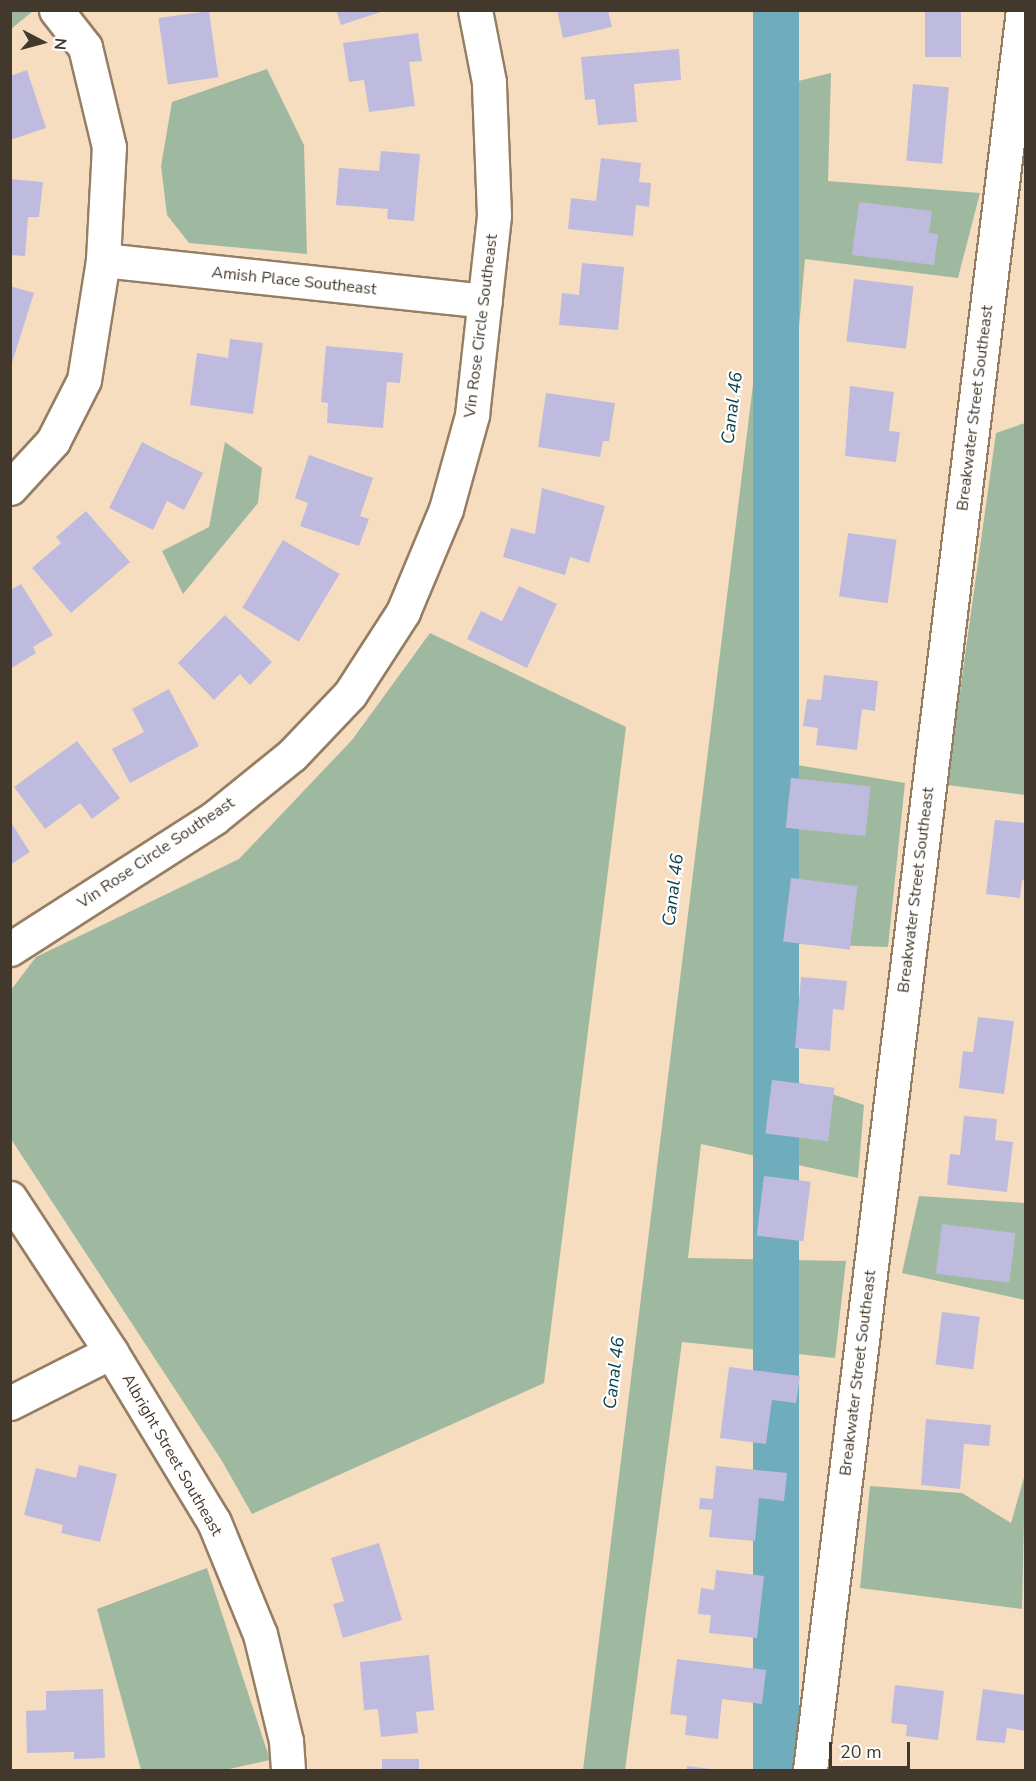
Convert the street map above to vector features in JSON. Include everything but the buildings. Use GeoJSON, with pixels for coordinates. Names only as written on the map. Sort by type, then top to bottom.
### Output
{"type":"FeatureCollection","features":[{"type":"Feature","properties":{"kind":"street"},"geometry":{"type":"LineString","coordinates":[[10,488],[54,441],[84,380],[103,260],[109,147],[85,47],[56,10]]}},
{"type":"Feature","properties":{"kind":"street","name":"Vin Rose Circle Southeast"},"geometry":{"type":"LineString","coordinates":[[10,949],[214,818],[292,755],[350,694],[403,612],[446,508],[472,415],[494,215],[490,93],[475,10]]}},
{"type":"Feature","properties":{"kind":"street","name":"Breakwater Street Southeast"},"geometry":{"type":"LineString","coordinates":[[810,1770],[1023,10]]}},
{"type":"Feature","properties":{"kind":"street","name":"Amish Place Southeast"},"geometry":{"type":"LineString","coordinates":[[103,260],[485,301]]}},
{"type":"Feature","properties":{"kind":"street","name":"Albright Street Southeast"},"geometry":{"type":"LineString","coordinates":[[10,1198],[111,1352],[214,1522],[260,1634],[286,1741],[288,1770]]}},
{"type":"Feature","properties":{"kind":"street"},"geometry":{"type":"LineString","coordinates":[[10,1403],[111,1352]]}},
{"type":"Feature","properties":{"kind":"green space"},"geometry":{"type":"Polygon","coordinates":[[[11,10],[33,10],[33,11],[11,29],[11,10]]]}},
{"type":"Feature","properties":{"kind":"green space"},"geometry":{"type":"Polygon","coordinates":[[[267,69],[304,145],[307,254],[189,243],[167,215],[161,166],[172,102],[267,69]]]}},
{"type":"Feature","properties":{"kind":"green space"},"geometry":{"type":"Polygon","coordinates":[[[831,73],[828,181],[980,193],[958,278],[805,259],[761,759],[905,783],[888,947],[769,943],[756,1068],[864,1105],[858,1178],[701,1144],[688,1258],[846,1261],[835,1358],[682,1342],[625,1770],[583,1770],[790,83],[831,73]]]}},
{"type":"Feature","properties":{"kind":"green space"},"geometry":{"type":"Polygon","coordinates":[[[1026,423],[1025,795],[947,785],[996,433],[1026,423]]]}},
{"type":"Feature","properties":{"kind":"green space"},"geometry":{"type":"Polygon","coordinates":[[[225,442],[262,468],[258,503],[183,594],[162,551],[209,527],[225,442]]]}},
{"type":"Feature","properties":{"kind":"green space"},"geometry":{"type":"Polygon","coordinates":[[[430,633],[626,727],[544,1383],[252,1514],[222,1461],[11,1139],[11,990],[36,957],[239,859],[352,740],[430,633]]]}},
{"type":"Feature","properties":{"kind":"green space"},"geometry":{"type":"Polygon","coordinates":[[[919,1196],[1025,1203],[1025,1300],[902,1273],[919,1196]]]}},
{"type":"Feature","properties":{"kind":"green space"},"geometry":{"type":"Polygon","coordinates":[[[1025,1474],[1022,1609],[860,1588],[870,1486],[962,1493],[1011,1523],[1025,1474]]]}},
{"type":"Feature","properties":{"kind":"green space"},"geometry":{"type":"Polygon","coordinates":[[[207,1568],[270,1760],[225,1770],[141,1770],[97,1609],[207,1568]]]}},
{"type":"Feature","properties":{"kind":"water"},"geometry":{"type":"Polygon","coordinates":[[[753,11],[799,11],[799,1770],[753,1770],[753,11]]]}},
{"type":"Feature","properties":{"kind":"water label","name":"Canal 46"},"geometry":{"type":"Point","coordinates":[732,408]}},
{"type":"Feature","properties":{"kind":"water label","name":"Canal 46"},"geometry":{"type":"Point","coordinates":[673,890]}},
{"type":"Feature","properties":{"kind":"water label","name":"Canal 46"},"geometry":{"type":"Point","coordinates":[614,1373]}}]}
